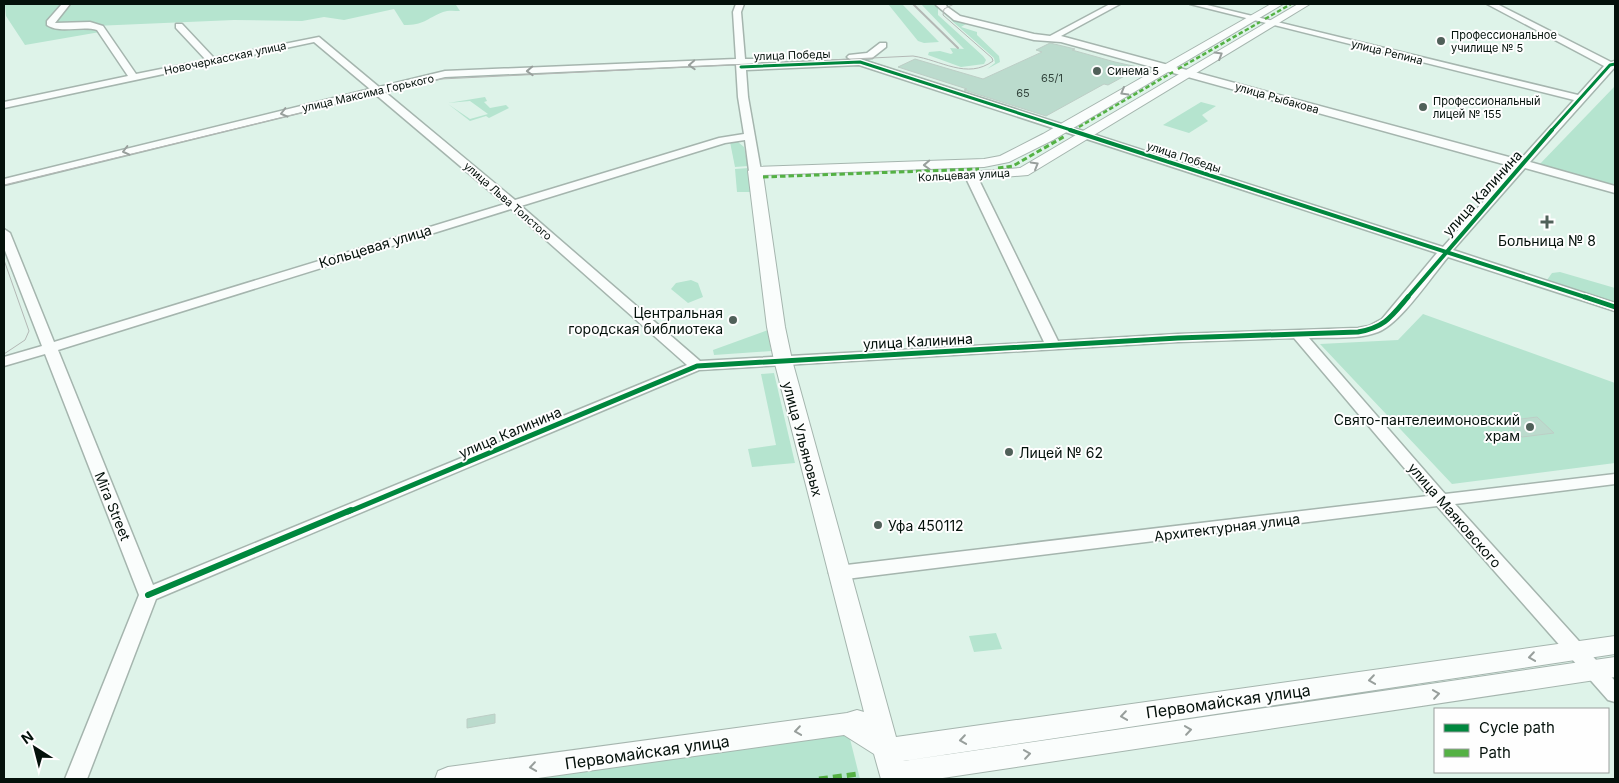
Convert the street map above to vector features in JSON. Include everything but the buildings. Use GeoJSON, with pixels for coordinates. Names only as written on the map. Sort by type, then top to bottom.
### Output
{"type":"FeatureCollection","features":[{"type":"Feature","properties":{"kind":"main road","name":"Кольцевая улица"},"geometry":{"type":"LineString","coordinates":[[756,177],[971,176],[1016,154],[1278,4]]}},
{"type":"Feature","properties":{"kind":"main road","name":"Кольцевая улица"},"geometry":{"type":"LineString","coordinates":[[756,177],[988,169],[1023,172],[1304,4]]}},
{"type":"Feature","properties":{"kind":"main road","name":"улица Ульяновых"},"geometry":{"type":"LineString","coordinates":[[756,177],[782,360],[893,777]]}},
{"type":"Feature","properties":{"kind":"main road","name":"Первомайская улица"},"geometry":{"type":"LineString","coordinates":[[847,724],[884,746],[899,749],[1615,645]]}},
{"type":"Feature","properties":{"kind":"main road","name":"Первомайская улица"},"geometry":{"type":"LineString","coordinates":[[893,777],[1605,669]]}},
{"type":"Feature","properties":{"kind":"main road","name":"Первомайская улица"},"geometry":{"type":"LineString","coordinates":[[448,779],[847,724],[863,717],[873,704]]}},
{"type":"Feature","properties":{"kind":"street"},"geometry":{"type":"LineString","coordinates":[[66,4],[50,23],[54,26],[90,26],[100,28],[133,77]]}},
{"type":"Feature","properties":{"kind":"street","name":"улица Ульяновых"},"geometry":{"type":"LineString","coordinates":[[740,4],[737,12],[741,64],[748,136],[756,177]]}},
{"type":"Feature","properties":{"kind":"street"},"geometry":{"type":"LineString","coordinates":[[1050,39],[1116,4]]}},
{"type":"Feature","properties":{"kind":"street","name":"улица Репина"},"geometry":{"type":"LineString","coordinates":[[1194,4],[1581,99]]}},
{"type":"Feature","properties":{"kind":"street"},"geometry":{"type":"LineString","coordinates":[[1491,4],[1612,64]]}},
{"type":"Feature","properties":{"kind":"street","name":"улица Рыбакова"},"geometry":{"type":"LineString","coordinates":[[946,7],[957,18],[1034,37],[1061,39],[1512,164],[1524,164],[1615,190]]}},
{"type":"Feature","properties":{"kind":"street"},"geometry":{"type":"LineString","coordinates":[[179,26],[212,61]]}},
{"type":"Feature","properties":{"kind":"street","name":"Новочеркасская улица"},"geometry":{"type":"LineString","coordinates":[[4,105],[316,39]]}},
{"type":"Feature","properties":{"kind":"street","name":"улица Льва Толстого"},"geometry":{"type":"LineString","coordinates":[[316,39],[512,204],[697,366]]}},
{"type":"Feature","properties":{"kind":"street"},"geometry":{"type":"LineString","coordinates":[[741,64],[869,56],[882,45]]}},
{"type":"Feature","properties":{"kind":"street","name":"улица Победы"},"geometry":{"type":"LineString","coordinates":[[741,64],[860,62],[1615,307]]}},
{"type":"Feature","properties":{"kind":"street","name":"улица Максима Горького"},"geometry":{"type":"LineString","coordinates":[[4,182],[445,74],[741,64]]}},
{"type":"Feature","properties":{"kind":"street","name":"улица Калинина"},"geometry":{"type":"LineString","coordinates":[[148,595],[697,366],[1178,338],[1358,332],[1373,329],[1387,322],[1444,253],[1612,64]]}},
{"type":"Feature","properties":{"kind":"street","name":"Кольцевая улица"},"geometry":{"type":"LineString","coordinates":[[4,362],[512,204],[723,140],[748,136]]}},
{"type":"Feature","properties":{"kind":"street"},"geometry":{"type":"LineString","coordinates":[[971,176],[1053,345]]}},
{"type":"Feature","properties":{"kind":"street","name":"Mira Street"},"geometry":{"type":"LineString","coordinates":[[4,233],[148,595]]}},
{"type":"Feature","properties":{"kind":"street","name":"улица Маяковского"},"geometry":{"type":"LineString","coordinates":[[1298,334],[1442,501],[1577,651],[1605,669],[1615,694]]}},
{"type":"Feature","properties":{"kind":"street","name":"Архитектурная улица"},"geometry":{"type":"LineString","coordinates":[[838,573],[1615,479]]}},
{"type":"Feature","properties":{"kind":"street"},"geometry":{"type":"LineString","coordinates":[[76,779],[148,595]]}},
{"type":"Feature","properties":{"kind":"green space"},"geometry":{"type":"Polygon","coordinates":[[[5,4],[453,4],[460,11],[445,11],[421,23],[411,25],[404,25],[394,9],[344,20],[324,17],[302,21],[234,20],[94,26],[100,32],[25,45],[6,16],[5,4]]]}},
{"type":"Feature","properties":{"kind":"green space"},"geometry":{"type":"Polygon","coordinates":[[[888,4],[902,4],[939,42],[924,43],[918,41],[888,4]]]}},
{"type":"Feature","properties":{"kind":"green space"},"geometry":{"type":"Polygon","coordinates":[[[921,4],[935,4],[938,8],[938,15],[983,56],[986,60],[984,64],[961,67],[928,55],[929,52],[940,51],[951,54],[953,53],[950,48],[964,49],[921,4]]]}},
{"type":"Feature","properties":{"kind":"green space"},"geometry":{"type":"Polygon","coordinates":[[[951,20],[966,24],[961,27],[977,32],[977,35],[999,56],[1000,62],[987,69],[995,63],[994,58],[951,20]]]}},
{"type":"Feature","properties":{"kind":"green space"},"geometry":{"type":"Polygon","coordinates":[[[1615,86],[1615,188],[1538,166],[1615,86]]]}},
{"type":"Feature","properties":{"kind":"green space"},"geometry":{"type":"Polygon","coordinates":[[[485,97],[487,101],[484,102],[490,108],[506,105],[509,108],[489,118],[486,116],[470,121],[448,104],[470,119],[488,114],[470,101],[448,103],[485,97]]]}},
{"type":"Feature","properties":{"kind":"green space"},"geometry":{"type":"Polygon","coordinates":[[[1201,102],[1216,106],[1202,115],[1208,121],[1189,133],[1163,125],[1201,102]]]}},
{"type":"Feature","properties":{"kind":"green space"},"geometry":{"type":"Polygon","coordinates":[[[730,142],[738,142],[744,147],[748,166],[735,167],[730,142]]]}},
{"type":"Feature","properties":{"kind":"green space"},"geometry":{"type":"Polygon","coordinates":[[[749,168],[752,192],[737,192],[735,169],[749,168]]]}},
{"type":"Feature","properties":{"kind":"green space"},"geometry":{"type":"Polygon","coordinates":[[[1560,272],[1615,288],[1615,306],[1550,285],[1547,280],[1552,273],[1560,272]]]}},
{"type":"Feature","properties":{"kind":"green space"},"geometry":{"type":"Polygon","coordinates":[[[691,280],[698,283],[703,297],[688,303],[671,289],[676,283],[691,280]]]}},
{"type":"Feature","properties":{"kind":"green space"},"geometry":{"type":"Polygon","coordinates":[[[1423,314],[1615,383],[1615,463],[1452,484],[1320,344],[1398,340],[1423,314]]]}},
{"type":"Feature","properties":{"kind":"green space"},"geometry":{"type":"Polygon","coordinates":[[[768,330],[771,351],[714,355],[713,350],[768,330]]]}},
{"type":"Feature","properties":{"kind":"green space"},"geometry":{"type":"Polygon","coordinates":[[[774,373],[795,463],[752,467],[748,449],[776,445],[761,374],[774,373]]]}},
{"type":"Feature","properties":{"kind":"green space"},"geometry":{"type":"Polygon","coordinates":[[[996,633],[1002,649],[974,652],[969,636],[996,633]]]}},
{"type":"Feature","properties":{"kind":"green space"},"geometry":{"type":"Polygon","coordinates":[[[848,731],[860,779],[492,779],[848,731]]]}},
{"type":"Feature","properties":{"kind":"tram line"},"geometry":{"type":"LineString","coordinates":[[4,185],[441,79],[913,56],[964,69],[973,69],[993,61],[992,58],[943,15],[944,9],[954,4]]}},
{"type":"Feature","properties":{"kind":"tram line"},"geometry":{"type":"LineString","coordinates":[[4,260],[29,331],[25,340],[4,354]]}},
{"type":"Feature","properties":{"kind":"railway"},"geometry":{"type":"LineString","coordinates":[[913,4],[958,48]]}},
{"type":"Feature","properties":{"kind":"marked path"},"geometry":{"type":"LineString","coordinates":[[1265,19],[1291,4]]}},
{"type":"Feature","properties":{"kind":"marked path"},"geometry":{"type":"LineString","coordinates":[[1178,69],[1260,22]]}},
{"type":"Feature","properties":{"kind":"marked path"},"geometry":{"type":"LineString","coordinates":[[1079,127],[1173,72]]}},
{"type":"Feature","properties":{"kind":"marked path"},"geometry":{"type":"LineString","coordinates":[[998,168],[1013,166],[1065,136]]}},
{"type":"Feature","properties":{"kind":"marked path"},"geometry":{"type":"LineString","coordinates":[[763,177],[979,169]]}},
{"type":"Feature","properties":{"kind":"marked path"},"geometry":{"type":"LineString","coordinates":[[819,779],[858,774]]}},
{"type":"Feature","properties":{"kind":"cycle path"},"geometry":{"type":"LineString","coordinates":[[741,67],[860,62],[1615,307]]}},
{"type":"Feature","properties":{"kind":"cycle path"},"geometry":{"type":"LineString","coordinates":[[148,595],[697,366],[1178,338],[1358,332],[1373,329],[1387,322],[1444,253],[1610,65],[1615,64]]}},
{"type":"Feature","properties":{"kind":"place","name":"Профессиональное училище № 5"},"geometry":{"type":"Point","coordinates":[1441,41]}},
{"type":"Feature","properties":{"kind":"place","name":"Синема 5"},"geometry":{"type":"Point","coordinates":[1097,71]}},
{"type":"Feature","properties":{"kind":"place","name":"Профессиональный лицей № 155"},"geometry":{"type":"Point","coordinates":[1423,107]}},
{"type":"Feature","properties":{"kind":"place","name":"Больница № 8"},"geometry":{"type":"Point","coordinates":[1547,222]}},
{"type":"Feature","properties":{"kind":"place","name":"Центральная городская библиотека"},"geometry":{"type":"Point","coordinates":[733,320]}},
{"type":"Feature","properties":{"kind":"place","name":"Свято-пантелеимоновский храм"},"geometry":{"type":"Point","coordinates":[1530,427]}},
{"type":"Feature","properties":{"kind":"place","name":"Лицей № 62"},"geometry":{"type":"Point","coordinates":[1009,452]}},
{"type":"Feature","properties":{"kind":"place","name":"Уфа 450112"},"geometry":{"type":"Point","coordinates":[878,525]}}]}
